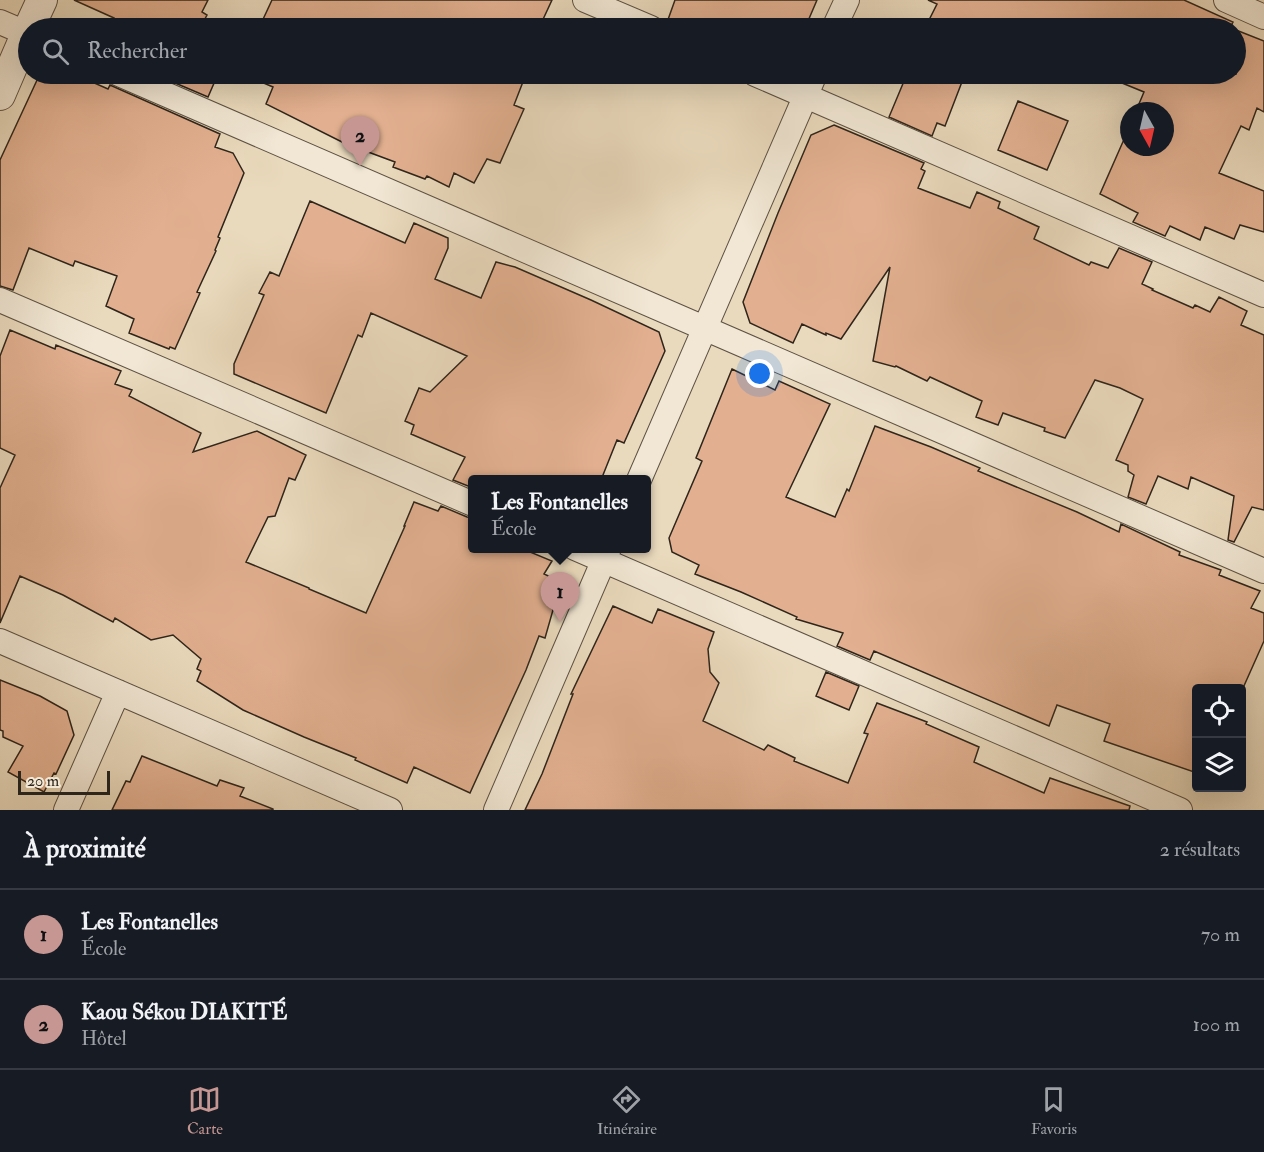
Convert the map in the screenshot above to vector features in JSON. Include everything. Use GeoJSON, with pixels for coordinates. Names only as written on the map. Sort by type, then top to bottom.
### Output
{"type":"FeatureCollection","features":[{"type":"Feature","properties":{"kind":"street"},"geometry":{"type":"LineString","coordinates":[[34,18],[42,0]]}},
{"type":"Feature","properties":{"kind":"street"},"geometry":{"type":"LineString","coordinates":[[585,0],[627,18]]}},
{"type":"Feature","properties":{"kind":"street"},"geometry":{"type":"LineString","coordinates":[[839,18],[847,0]]}},
{"type":"Feature","properties":{"kind":"street"},"geometry":{"type":"LineString","coordinates":[[1226,0],[1264,17]]}},
{"type":"Feature","properties":{"kind":"street"},"geometry":{"type":"LineString","coordinates":[[0,22],[18,28]]}},
{"type":"Feature","properties":{"kind":"street"},"geometry":{"type":"LineString","coordinates":[[0,95],[18,54]]}},
{"type":"Feature","properties":{"kind":"street"},"geometry":{"type":"LineString","coordinates":[[142,84],[1264,571]]}},
{"type":"Feature","properties":{"kind":"street"},"geometry":{"type":"LineString","coordinates":[[779,84],[1264,295]]}},
{"type":"Feature","properties":{"kind":"street"},"geometry":{"type":"LineString","coordinates":[[641,475],[810,84]]}},
{"type":"Feature","properties":{"kind":"street"},"geometry":{"type":"LineString","coordinates":[[0,300],[468,502]]}},
{"type":"Feature","properties":{"kind":"street"},"geometry":{"type":"LineString","coordinates":[[496,810],[606,555],[1180,810]]}},
{"type":"Feature","properties":{"kind":"street"},"geometry":{"type":"LineString","coordinates":[[0,641],[377,807]]}},
{"type":"Feature","properties":{"kind":"street"},"geometry":{"type":"LineString","coordinates":[[66,810],[118,692]]}},
{"type":"Feature","properties":{"kind":"building"},"geometry":{"type":"Polygon","coordinates":[[[74,0],[208,0],[202,12],[207,15],[205,18],[114,18],[74,0]]]}},
{"type":"Feature","properties":{"kind":"building"},"geometry":{"type":"Polygon","coordinates":[[[272,0],[552,0],[544,18],[264,18],[272,0]]]}},
{"type":"Feature","properties":{"kind":"building"},"geometry":{"type":"Polygon","coordinates":[[[675,0],[817,0],[809,18],[669,18],[675,0]]]}},
{"type":"Feature","properties":{"kind":"building"},"geometry":{"type":"Polygon","coordinates":[[[928,0],[1184,0],[1224,18],[930,18],[937,4],[928,0]]]}},
{"type":"Feature","properties":{"kind":"building"},"geometry":{"type":"Polygon","coordinates":[[[1246,34],[1264,41],[1264,112],[1257,108],[1249,130],[1241,126],[1219,173],[1264,191],[1264,232],[1240,225],[1234,239],[1205,227],[1200,240],[1170,226],[1165,236],[1133,222],[1138,213],[1100,194],[1120,148],[1120,156],[1174,156],[1174,102],[1140,102],[1144,92],[1124,84],[1246,84],[1246,34]]]}},
{"type":"Feature","properties":{"kind":"building"},"geometry":{"type":"Polygon","coordinates":[[[35,84],[97,84],[108,89],[110,85],[220,134],[215,147],[233,153],[244,173],[218,237],[220,238],[216,251],[197,292],[200,293],[175,349],[170,347],[169,349],[129,333],[134,319],[106,306],[117,276],[75,261],[73,266],[29,248],[13,290],[0,286],[0,160],[35,84]]]}},
{"type":"Feature","properties":{"kind":"building"},"geometry":{"type":"Polygon","coordinates":[[[177,84],[214,84],[208,97],[177,84]]]}},
{"type":"Feature","properties":{"kind":"building"},"geometry":{"type":"Polygon","coordinates":[[[266,84],[522,84],[514,105],[524,109],[500,163],[487,159],[474,183],[454,173],[449,187],[427,176],[425,179],[393,167],[395,162],[344,143],[266,104],[273,87],[266,84]]]}},
{"type":"Feature","properties":{"kind":"building"},"geometry":{"type":"Polygon","coordinates":[[[903,84],[961,84],[945,126],[937,123],[932,136],[889,117],[903,84]]]}},
{"type":"Feature","properties":{"kind":"building"},"geometry":{"type":"Polygon","coordinates":[[[1018,101],[1068,121],[1047,170],[998,150],[1018,101]]]}},
{"type":"Feature","properties":{"kind":"building"},"geometry":{"type":"Polygon","coordinates":[[[834,125],[924,163],[921,169],[925,171],[918,188],[970,208],[977,192],[1000,202],[998,208],[1039,227],[1034,239],[1089,265],[1091,262],[1108,268],[1119,248],[1152,262],[1142,284],[1152,290],[1193,308],[1195,305],[1210,312],[1219,297],[1247,311],[1241,325],[1264,335],[1264,510],[1252,507],[1234,542],[1228,540],[1234,496],[1191,477],[1188,489],[1158,476],[1146,504],[1128,497],[1134,475],[1128,471],[1128,465],[1116,460],[1143,399],[1095,380],[1065,438],[1003,413],[998,425],[976,417],[982,401],[930,377],[927,381],[896,366],[873,361],[890,267],[841,339],[802,324],[793,343],[750,323],[743,302],[811,135],[834,125]]]}},
{"type":"Feature","properties":{"kind":"building"},"geometry":{"type":"Polygon","coordinates":[[[310,201],[405,243],[414,223],[448,238],[448,248],[435,279],[481,298],[496,262],[515,267],[659,332],[665,351],[624,443],[617,440],[603,475],[468,475],[468,486],[453,480],[465,457],[411,434],[414,425],[405,421],[419,388],[430,392],[467,356],[371,313],[362,337],[358,335],[326,413],[234,374],[234,364],[264,295],[259,293],[270,272],[279,276],[310,201]]]}},
{"type":"Feature","properties":{"kind":"building"},"geometry":{"type":"Polygon","coordinates":[[[10,330],[55,349],[56,345],[121,371],[115,384],[132,390],[129,396],[201,433],[193,452],[257,431],[306,455],[295,480],[289,478],[275,516],[268,517],[246,562],[366,613],[414,502],[438,511],[441,506],[468,517],[468,553],[533,553],[552,561],[544,574],[561,582],[545,638],[539,636],[470,793],[414,767],[407,783],[355,760],[356,758],[243,710],[197,681],[201,671],[197,669],[201,659],[173,635],[151,640],[115,618],[113,622],[63,595],[20,576],[0,623],[0,488],[15,455],[0,448],[0,356],[10,330]]]}},
{"type":"Feature","properties":{"kind":"building"},"geometry":{"type":"Polygon","coordinates":[[[732,369],[775,390],[779,381],[830,404],[786,497],[835,517],[847,489],[849,491],[875,426],[980,468],[978,471],[1119,532],[1121,524],[1180,552],[1179,555],[1221,570],[1219,575],[1260,591],[1251,608],[1264,613],[1264,641],[1245,684],[1192,684],[1192,771],[1104,741],[1110,724],[1057,705],[1049,726],[874,651],[870,660],[837,646],[843,633],[796,619],[797,617],[741,592],[695,574],[699,565],[672,552],[669,538],[702,461],[696,458],[732,369]]]}},
{"type":"Feature","properties":{"kind":"building"},"geometry":{"type":"Polygon","coordinates":[[[613,606],[652,623],[658,609],[714,632],[708,649],[710,672],[719,683],[703,721],[764,750],[768,745],[795,758],[794,761],[848,783],[868,734],[864,733],[877,703],[927,722],[926,724],[979,747],[974,762],[1044,793],[1050,778],[1130,806],[1129,810],[525,810],[542,774],[573,694],[571,694],[613,606]]]}},
{"type":"Feature","properties":{"kind":"building"},"geometry":{"type":"Polygon","coordinates":[[[826,672],[859,686],[849,710],[816,696],[826,672]]]}},
{"type":"Feature","properties":{"kind":"building"},"geometry":{"type":"Polygon","coordinates":[[[0,680],[40,696],[67,711],[74,735],[56,774],[54,773],[44,792],[8,772],[23,746],[3,737],[3,731],[0,730],[0,680]]]}},
{"type":"Feature","properties":{"kind":"building"},"geometry":{"type":"Polygon","coordinates":[[[142,756],[217,786],[220,780],[244,788],[240,796],[273,810],[112,810],[126,781],[130,782],[142,756]]]}},
{"type":"Feature","properties":{"kind":"place","name":"Kaou Sékou DIAKITÉ"},"geometry":{"type":"Point","coordinates":[360,166]}},
{"type":"Feature","properties":{"kind":"place","name":"Les Fontanelles"},"geometry":{"type":"Point","coordinates":[560,622]}}]}
